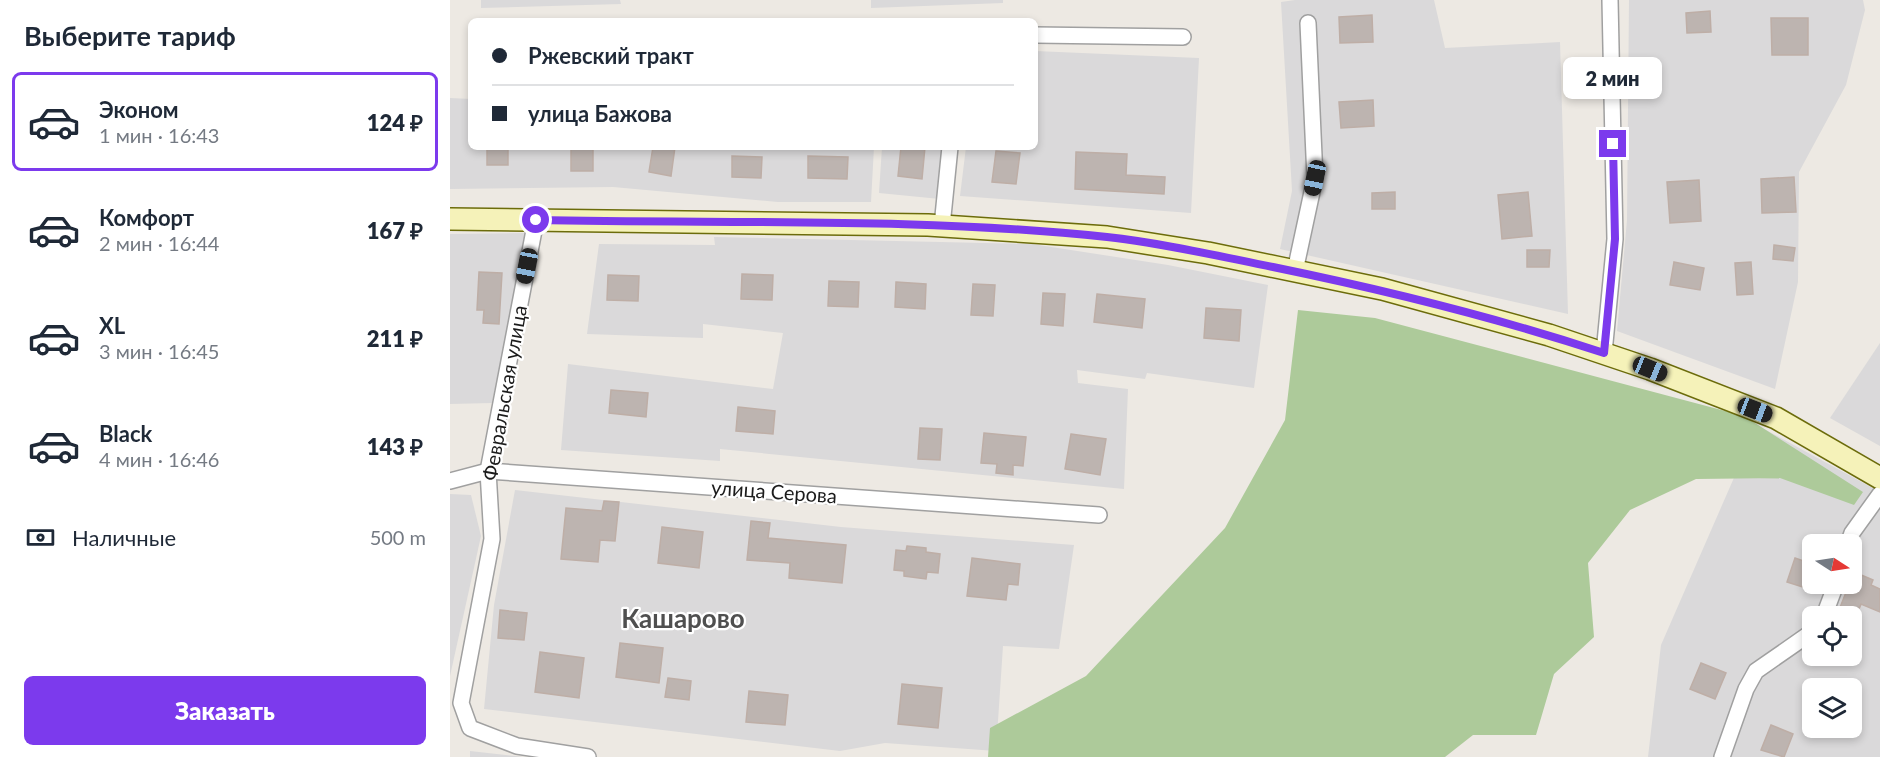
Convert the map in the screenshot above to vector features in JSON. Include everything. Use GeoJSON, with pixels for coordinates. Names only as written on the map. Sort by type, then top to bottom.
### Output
{"type":"FeatureCollection","features":[{"type":"Feature","properties":{"kind":"main road"},"geometry":{"type":"LineString","coordinates":[[450,219],[942,226],[1107,237],[1295,271],[1382,289],[1549,335],[1604,353],[1776,418],[1880,478]]}},
{"type":"Feature","properties":{"kind":"street"},"geometry":{"type":"LineString","coordinates":[[1604,353],[1615,239],[1610,0]]}},
{"type":"Feature","properties":{"kind":"street"},"geometry":{"type":"LineString","coordinates":[[1295,271],[1315,178],[1308,23]]}},
{"type":"Feature","properties":{"kind":"street"},"geometry":{"type":"LineString","coordinates":[[1038,35],[1184,37]]}},
{"type":"Feature","properties":{"kind":"street"},"geometry":{"type":"LineString","coordinates":[[942,226],[950,150]]}},
{"type":"Feature","properties":{"kind":"street","name":"Февральская улица"},"geometry":{"type":"LineString","coordinates":[[536,220],[488,471],[492,539],[461,703],[470,728],[517,746],[588,757]]}},
{"type":"Feature","properties":{"kind":"street","name":"улица Серова"},"geometry":{"type":"LineString","coordinates":[[450,480],[488,471],[1099,515]]}},
{"type":"Feature","properties":{"kind":"street"},"geometry":{"type":"LineString","coordinates":[[1852,534],[1880,494]]}},
{"type":"Feature","properties":{"kind":"street"},"geometry":{"type":"LineString","coordinates":[[1722,757],[1746,689],[1756,671],[1802,639]]}},
{"type":"Feature","properties":{"kind":"shaded area"},"geometry":{"type":"Polygon","coordinates":[[[481,0],[620,0],[621,4],[481,8],[481,0]]]}},
{"type":"Feature","properties":{"kind":"shaded area"},"geometry":{"type":"Polygon","coordinates":[[[871,0],[1003,0],[1003,3],[871,8],[871,0]]]}},
{"type":"Feature","properties":{"kind":"shaded area"},"geometry":{"type":"Polygon","coordinates":[[[1295,0],[1434,0],[1445,48],[1560,42],[1568,314],[1280,249],[1292,191],[1281,2],[1295,0]]]}},
{"type":"Feature","properties":{"kind":"shaded area"},"geometry":{"type":"Polygon","coordinates":[[[1629,0],[1863,0],[1865,10],[1846,85],[1799,172],[1798,282],[1775,389],[1617,331],[1627,220],[1629,0]]]}},
{"type":"Feature","properties":{"kind":"shaded area"},"geometry":{"type":"Polygon","coordinates":[[[1038,51],[1199,58],[1191,213],[960,196],[966,150],[1038,150],[1038,51]]]}},
{"type":"Feature","properties":{"kind":"shaded area"},"geometry":{"type":"Polygon","coordinates":[[[450,98],[468,99],[468,150],[874,150],[871,202],[778,202],[613,187],[450,189],[450,98]]]}},
{"type":"Feature","properties":{"kind":"shaded area"},"geometry":{"type":"Polygon","coordinates":[[[882,150],[945,150],[940,199],[879,193],[882,150]]]}},
{"type":"Feature","properties":{"kind":"shaded area"},"geometry":{"type":"Polygon","coordinates":[[[527,233],[492,403],[450,404],[450,234],[527,233]]]}},
{"type":"Feature","properties":{"kind":"shaded area"},"geometry":{"type":"Polygon","coordinates":[[[714,237],[1032,244],[1168,265],[1268,285],[1254,388],[1147,373],[1145,379],[1077,370],[1078,383],[1128,389],[1124,489],[720,449],[720,461],[561,450],[568,364],[773,389],[783,333],[703,324],[703,338],[587,334],[599,244],[715,245],[714,237]]]}},
{"type":"Feature","properties":{"kind":"shaded area"},"geometry":{"type":"Polygon","coordinates":[[[1880,343],[1880,446],[1830,418],[1880,343]]]}},
{"type":"Feature","properties":{"kind":"shaded area"},"geometry":{"type":"Polygon","coordinates":[[[1757,425],[1880,492],[1880,757],[1648,757],[1661,645],[1757,425]]]}},
{"type":"Feature","properties":{"kind":"shaded area"},"geometry":{"type":"Polygon","coordinates":[[[515,490],[841,527],[1074,545],[1059,649],[1003,646],[996,751],[885,743],[840,751],[484,709],[494,605],[515,490]]]}},
{"type":"Feature","properties":{"kind":"shaded area"},"geometry":{"type":"Polygon","coordinates":[[[450,494],[471,495],[481,536],[450,676],[450,494]]]}},
{"type":"Feature","properties":{"kind":"shaded area"},"geometry":{"type":"Polygon","coordinates":[[[470,751],[524,757],[470,757],[470,751]]]}},
{"type":"Feature","properties":{"kind":"green space"},"geometry":{"type":"Polygon","coordinates":[[[1298,310],[1375,318],[1744,416],[1863,492],[1854,505],[1780,478],[1696,479],[1630,510],[1588,563],[1594,637],[1554,674],[1536,735],[1473,735],[1445,757],[988,757],[990,728],[1086,676],[1225,528],[1285,420],[1298,310]]]}},
{"type":"Feature","properties":{"kind":"building"},"geometry":{"type":"Polygon","coordinates":[[[1710,11],[1711,32],[1687,33],[1686,13],[1710,11]]]}},
{"type":"Feature","properties":{"kind":"building"},"geometry":{"type":"Polygon","coordinates":[[[1372,15],[1373,42],[1340,43],[1339,17],[1372,15]]]}},
{"type":"Feature","properties":{"kind":"building"},"geometry":{"type":"Polygon","coordinates":[[[1771,18],[1808,18],[1808,55],[1772,55],[1771,18]]]}},
{"type":"Feature","properties":{"kind":"building"},"geometry":{"type":"Polygon","coordinates":[[[1373,100],[1374,126],[1341,128],[1339,102],[1373,100]]]}},
{"type":"Feature","properties":{"kind":"building"},"geometry":{"type":"Polygon","coordinates":[[[487,150],[508,150],[508,165],[487,165],[487,150]]]}},
{"type":"Feature","properties":{"kind":"building"},"geometry":{"type":"Polygon","coordinates":[[[571,150],[593,150],[593,171],[571,171],[571,150]]]}},
{"type":"Feature","properties":{"kind":"building"},"geometry":{"type":"Polygon","coordinates":[[[653,150],[675,150],[671,176],[649,172],[653,150]]]}},
{"type":"Feature","properties":{"kind":"building"},"geometry":{"type":"Polygon","coordinates":[[[901,150],[925,150],[922,179],[898,176],[901,150]]]}},
{"type":"Feature","properties":{"kind":"building"},"geometry":{"type":"Polygon","coordinates":[[[996,151],[1020,153],[1016,184],[992,182],[996,151]]]}},
{"type":"Feature","properties":{"kind":"building"},"geometry":{"type":"Polygon","coordinates":[[[1076,152],[1127,154],[1126,175],[1165,177],[1164,194],[1075,189],[1076,152]]]}},
{"type":"Feature","properties":{"kind":"building"},"geometry":{"type":"Polygon","coordinates":[[[732,156],[762,157],[761,178],[732,177],[732,156]]]}},
{"type":"Feature","properties":{"kind":"building"},"geometry":{"type":"Polygon","coordinates":[[[808,156],[848,157],[847,179],[808,178],[808,156]]]}},
{"type":"Feature","properties":{"kind":"building"},"geometry":{"type":"Polygon","coordinates":[[[1794,177],[1796,212],[1762,213],[1761,179],[1794,177]]]}},
{"type":"Feature","properties":{"kind":"building"},"geometry":{"type":"Polygon","coordinates":[[[1699,180],[1701,221],[1670,223],[1667,182],[1699,180]]]}},
{"type":"Feature","properties":{"kind":"building"},"geometry":{"type":"Polygon","coordinates":[[[1395,192],[1395,209],[1372,209],[1372,193],[1395,192]]]}},
{"type":"Feature","properties":{"kind":"building"},"geometry":{"type":"Polygon","coordinates":[[[1528,192],[1532,236],[1502,239],[1498,195],[1528,192]]]}},
{"type":"Feature","properties":{"kind":"building"},"geometry":{"type":"Polygon","coordinates":[[[1774,245],[1795,248],[1793,261],[1773,259],[1774,245]]]}},
{"type":"Feature","properties":{"kind":"building"},"geometry":{"type":"Polygon","coordinates":[[[1527,250],[1550,250],[1549,267],[1527,267],[1527,250]]]}},
{"type":"Feature","properties":{"kind":"building"},"geometry":{"type":"Polygon","coordinates":[[[1674,262],[1704,268],[1700,290],[1670,285],[1674,262]]]}},
{"type":"Feature","properties":{"kind":"building"},"geometry":{"type":"Polygon","coordinates":[[[1751,262],[1753,294],[1737,295],[1735,263],[1751,262]]]}},
{"type":"Feature","properties":{"kind":"building"},"geometry":{"type":"Polygon","coordinates":[[[479,272],[502,273],[499,324],[483,323],[484,310],[477,310],[479,272]]]}},
{"type":"Feature","properties":{"kind":"building"},"geometry":{"type":"Polygon","coordinates":[[[742,274],[773,275],[772,300],[741,299],[742,274]]]}},
{"type":"Feature","properties":{"kind":"building"},"geometry":{"type":"Polygon","coordinates":[[[608,275],[639,276],[638,301],[607,300],[608,275]]]}},
{"type":"Feature","properties":{"kind":"building"},"geometry":{"type":"Polygon","coordinates":[[[829,281],[859,282],[858,307],[828,306],[829,281]]]}},
{"type":"Feature","properties":{"kind":"building"},"geometry":{"type":"Polygon","coordinates":[[[896,282],[926,284],[925,309],[895,307],[896,282]]]}},
{"type":"Feature","properties":{"kind":"building"},"geometry":{"type":"Polygon","coordinates":[[[973,284],[995,285],[993,316],[971,315],[973,284]]]}},
{"type":"Feature","properties":{"kind":"building"},"geometry":{"type":"Polygon","coordinates":[[[1043,293],[1065,294],[1063,326],[1041,324],[1043,293]]]}},
{"type":"Feature","properties":{"kind":"building"},"geometry":{"type":"Polygon","coordinates":[[[1097,294],[1145,299],[1142,328],[1094,322],[1097,294]]]}},
{"type":"Feature","properties":{"kind":"building"},"geometry":{"type":"Polygon","coordinates":[[[1206,308],[1241,310],[1239,341],[1204,338],[1206,308]]]}},
{"type":"Feature","properties":{"kind":"building"},"geometry":{"type":"Polygon","coordinates":[[[611,390],[648,393],[646,417],[609,413],[611,390]]]}},
{"type":"Feature","properties":{"kind":"building"},"geometry":{"type":"Polygon","coordinates":[[[738,407],[775,411],[773,434],[736,431],[738,407]]]}},
{"type":"Feature","properties":{"kind":"building"},"geometry":{"type":"Polygon","coordinates":[[[920,428],[942,429],[940,460],[918,459],[920,428]]]}},
{"type":"Feature","properties":{"kind":"building"},"geometry":{"type":"Polygon","coordinates":[[[984,433],[1026,437],[1023,466],[1013,465],[1013,475],[996,473],[997,464],[981,463],[984,433]]]}},
{"type":"Feature","properties":{"kind":"building"},"geometry":{"type":"Polygon","coordinates":[[[1071,434],[1106,439],[1100,475],[1065,469],[1071,434]]]}},
{"type":"Feature","properties":{"kind":"building"},"geometry":{"type":"Polygon","coordinates":[[[604,501],[619,502],[615,541],[600,540],[598,562],[561,559],[566,508],[602,511],[604,501]]]}},
{"type":"Feature","properties":{"kind":"building"},"geometry":{"type":"Polygon","coordinates":[[[751,521],[770,523],[768,538],[846,545],[842,583],[789,578],[790,563],[747,560],[751,521]]]}},
{"type":"Feature","properties":{"kind":"building"},"geometry":{"type":"Polygon","coordinates":[[[662,527],[703,532],[699,568],[658,563],[662,527]]]}},
{"type":"Feature","properties":{"kind":"building"},"geometry":{"type":"Polygon","coordinates":[[[907,546],[926,548],[926,552],[940,554],[938,573],[927,572],[926,579],[904,576],[904,571],[894,570],[896,550],[906,551],[907,546]]]}},
{"type":"Feature","properties":{"kind":"building"},"geometry":{"type":"Polygon","coordinates":[[[972,558],[1020,564],[1018,585],[1008,584],[1006,600],[967,596],[972,558]]]}},
{"type":"Feature","properties":{"kind":"building"},"geometry":{"type":"Polygon","coordinates":[[[1795,558],[1802,560],[1802,587],[1787,582],[1795,558]]]}},
{"type":"Feature","properties":{"kind":"building"},"geometry":{"type":"Polygon","coordinates":[[[1862,575],[1873,580],[1871,585],[1880,589],[1880,612],[1861,604],[1860,606],[1841,606],[1845,594],[1862,594],[1862,575]]]}},
{"type":"Feature","properties":{"kind":"building"},"geometry":{"type":"Polygon","coordinates":[[[500,610],[527,613],[524,640],[498,638],[500,610]]]}},
{"type":"Feature","properties":{"kind":"building"},"geometry":{"type":"Polygon","coordinates":[[[620,643],[663,648],[659,683],[616,677],[620,643]]]}},
{"type":"Feature","properties":{"kind":"building"},"geometry":{"type":"Polygon","coordinates":[[[540,652],[584,658],[579,698],[535,692],[540,652]]]}},
{"type":"Feature","properties":{"kind":"building"},"geometry":{"type":"Polygon","coordinates":[[[1701,663],[1726,673],[1715,699],[1690,689],[1701,663]]]}},
{"type":"Feature","properties":{"kind":"building"},"geometry":{"type":"Polygon","coordinates":[[[668,678],[691,681],[689,700],[665,697],[668,678]]]}},
{"type":"Feature","properties":{"kind":"building"},"geometry":{"type":"Polygon","coordinates":[[[902,684],[942,688],[938,728],[898,724],[902,684]]]}},
{"type":"Feature","properties":{"kind":"building"},"geometry":{"type":"Polygon","coordinates":[[[749,691],[788,695],[785,725],[746,722],[749,691]]]}},
{"type":"Feature","properties":{"kind":"building"},"geometry":{"type":"Polygon","coordinates":[[[1771,725],[1793,734],[1784,757],[1761,750],[1771,725]]]}},
{"type":"Feature","properties":{"kind":"district","name":"Кашарово"},"geometry":{"type":"Point","coordinates":[683,619]}},
{"type":"Feature","properties":{"kind":"route"},"geometry":{"type":"LineString","coordinates":[[536,220],[928,225],[1107,237],[1208,254],[1382,289],[1549,335],[1604,353],[1615,239],[1613,144]]}}]}
